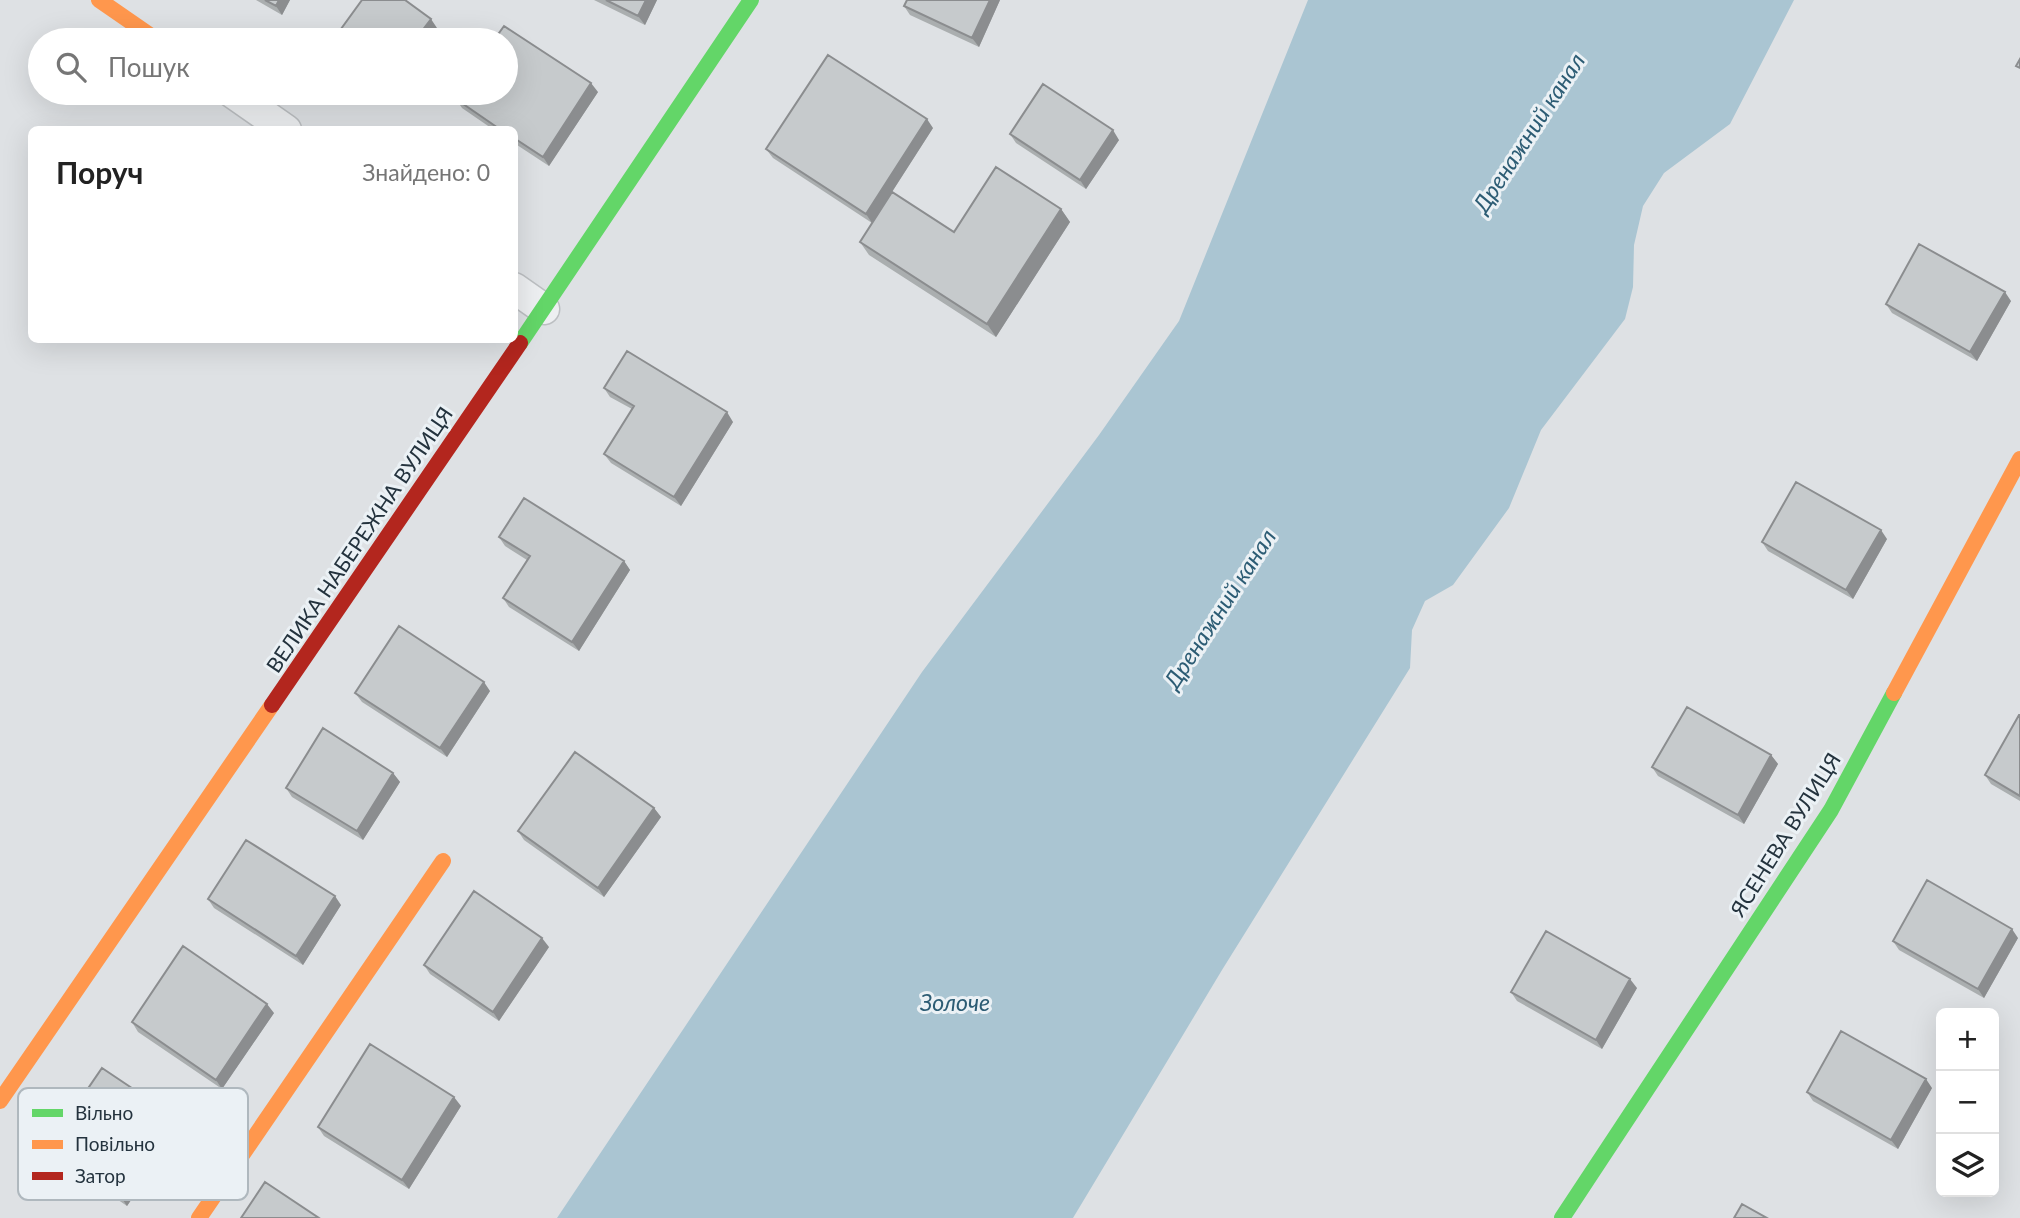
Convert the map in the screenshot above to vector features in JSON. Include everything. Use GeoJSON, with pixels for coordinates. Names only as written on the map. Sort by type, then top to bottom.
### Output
{"type":"FeatureCollection","features":[{"type":"Feature","properties":{"kind":"street"},"geometry":{"type":"LineString","coordinates":[[99,0],[140,28]]}},
{"type":"Feature","properties":{"kind":"street","name":"ВЕЛИКА НАБЕРЕЖНА ВУЛИЦЯ"},"geometry":{"type":"LineString","coordinates":[[0,1101],[544,309],[751,0]]}},
{"type":"Feature","properties":{"kind":"street"},"geometry":{"type":"LineString","coordinates":[[250,105],[280,126]]}},
{"type":"Feature","properties":{"kind":"street"},"geometry":{"type":"LineString","coordinates":[[518,291],[544,309]]}},
{"type":"Feature","properties":{"kind":"street","name":"ЯСЕНЕВА ВУЛИЦЯ"},"geometry":{"type":"LineString","coordinates":[[1562,1218],[1831,810],[2020,458]]}},
{"type":"Feature","properties":{"kind":"street"},"geometry":{"type":"LineString","coordinates":[[248,1146],[443,861]]}},
{"type":"Feature","properties":{"kind":"street"},"geometry":{"type":"LineString","coordinates":[[199,1218],[211,1200]]}},
{"type":"Feature","properties":{"kind":"water","name":"Золоче"},"geometry":{"type":"Polygon","coordinates":[[[1308,0],[1794,0],[1730,124],[1664,173],[1643,206],[1634,245],[1633,287],[1625,319],[1541,430],[1509,508],[1453,585],[1425,601],[1412,630],[1410,668],[1222,970],[1073,1218],[557,1218],[922,672],[1099,435],[1179,321],[1308,0]]]}},
{"type":"Feature","properties":{"kind":"building"},"geometry":{"type":"Polygon","coordinates":[[[265,0],[279,0],[276,6],[265,0]]]}},
{"type":"Feature","properties":{"kind":"building"},"geometry":{"type":"Polygon","coordinates":[[[362,0],[405,0],[431,19],[424,28],[342,28],[362,0]]]}},
{"type":"Feature","properties":{"kind":"building"},"geometry":{"type":"Polygon","coordinates":[[[606,0],[646,0],[638,16],[606,0]]]}},
{"type":"Feature","properties":{"kind":"building"},"geometry":{"type":"Polygon","coordinates":[[[907,0],[990,0],[972,38],[904,6],[907,0]]]}},
{"type":"Feature","properties":{"kind":"building"},"geometry":{"type":"Polygon","coordinates":[[[518,35],[591,83],[543,157],[518,141],[518,126],[495,126],[465,105],[518,105],[518,35]]]}},
{"type":"Feature","properties":{"kind":"building"},"geometry":{"type":"Polygon","coordinates":[[[828,55],[927,119],[866,214],[766,149],[828,55]]]}},
{"type":"Feature","properties":{"kind":"building"},"geometry":{"type":"Polygon","coordinates":[[[1043,84],[1113,130],[1080,180],[1010,134],[1043,84]]]}},
{"type":"Feature","properties":{"kind":"building"},"geometry":{"type":"Polygon","coordinates":[[[996,167],[1061,209],[987,324],[860,242],[892,192],[954,232],[996,167]]]}},
{"type":"Feature","properties":{"kind":"building"},"geometry":{"type":"Polygon","coordinates":[[[1919,244],[2005,292],[1970,352],[1886,304],[1919,244]]]}},
{"type":"Feature","properties":{"kind":"building"},"geometry":{"type":"Polygon","coordinates":[[[627,351],[727,412],[674,497],[604,454],[634,406],[604,388],[627,351]]]}},
{"type":"Feature","properties":{"kind":"building"},"geometry":{"type":"Polygon","coordinates":[[[1796,482],[1881,530],[1846,590],[1762,542],[1796,482]]]}},
{"type":"Feature","properties":{"kind":"building"},"geometry":{"type":"Polygon","coordinates":[[[524,498],[624,561],[572,642],[503,598],[530,556],[499,537],[524,498]]]}},
{"type":"Feature","properties":{"kind":"building"},"geometry":{"type":"Polygon","coordinates":[[[399,626],[484,682],[440,748],[355,693],[399,626]]]}},
{"type":"Feature","properties":{"kind":"building"},"geometry":{"type":"Polygon","coordinates":[[[1687,707],[1771,755],[1738,815],[1652,767],[1687,707]]]}},
{"type":"Feature","properties":{"kind":"building"},"geometry":{"type":"Polygon","coordinates":[[[2020,715],[2020,796],[1985,775],[2020,715]]]}},
{"type":"Feature","properties":{"kind":"building"},"geometry":{"type":"Polygon","coordinates":[[[323,728],[393,773],[357,831],[286,788],[323,728]]]}},
{"type":"Feature","properties":{"kind":"building"},"geometry":{"type":"Polygon","coordinates":[[[575,752],[654,808],[598,888],[518,831],[575,752]]]}},
{"type":"Feature","properties":{"kind":"building"},"geometry":{"type":"Polygon","coordinates":[[[246,840],[335,896],[296,956],[208,899],[246,840]]]}},
{"type":"Feature","properties":{"kind":"building"},"geometry":{"type":"Polygon","coordinates":[[[1927,880],[2012,929],[1978,989],[1893,941],[1927,880]]]}},
{"type":"Feature","properties":{"kind":"building"},"geometry":{"type":"Polygon","coordinates":[[[474,891],[542,938],[493,1012],[424,965],[474,891]]]}},
{"type":"Feature","properties":{"kind":"building"},"geometry":{"type":"Polygon","coordinates":[[[1546,931],[1630,979],[1596,1040],[1511,992],[1546,931]]]}},
{"type":"Feature","properties":{"kind":"building"},"geometry":{"type":"Polygon","coordinates":[[[183,946],[267,1004],[216,1080],[132,1022],[183,946]]]}},
{"type":"Feature","properties":{"kind":"building"},"geometry":{"type":"Polygon","coordinates":[[[1841,1031],[1926,1079],[1891,1140],[1807,1092],[1841,1031]]]}},
{"type":"Feature","properties":{"kind":"building"},"geometry":{"type":"Polygon","coordinates":[[[370,1044],[454,1097],[402,1180],[318,1127],[370,1044]]]}},
{"type":"Feature","properties":{"kind":"building"},"geometry":{"type":"Polygon","coordinates":[[[102,1068],[132,1088],[88,1088],[102,1068]]]}},
{"type":"Feature","properties":{"kind":"building"},"geometry":{"type":"Polygon","coordinates":[[[265,1182],[319,1218],[241,1218],[265,1182]]]}},
{"type":"Feature","properties":{"kind":"building"},"geometry":{"type":"Polygon","coordinates":[[[1742,1204],[1767,1218],[1734,1218],[1742,1204]]]}},
{"type":"Feature","properties":{"kind":"traffic: fast"},"geometry":{"type":"LineString","coordinates":[[520,343],[751,0]]}},
{"type":"Feature","properties":{"kind":"traffic: fast"},"geometry":{"type":"LineString","coordinates":[[1562,1218],[1831,810],[1894,693]]}},
{"type":"Feature","properties":{"kind":"traffic: slow"},"geometry":{"type":"LineString","coordinates":[[99,0],[140,28]]}},
{"type":"Feature","properties":{"kind":"traffic: slow"},"geometry":{"type":"LineString","coordinates":[[1894,693],[2020,459]]}},
{"type":"Feature","properties":{"kind":"traffic: slow"},"geometry":{"type":"LineString","coordinates":[[0,1101],[272,705]]}},
{"type":"Feature","properties":{"kind":"traffic: slow"},"geometry":{"type":"LineString","coordinates":[[248,1146],[443,861]]}},
{"type":"Feature","properties":{"kind":"traffic: slow"},"geometry":{"type":"LineString","coordinates":[[199,1218],[211,1200]]}},
{"type":"Feature","properties":{"kind":"traffic: jam"},"geometry":{"type":"LineString","coordinates":[[272,705],[520,343]]}},
{"type":"Feature","properties":{"kind":"water label","name":"Дренажний канал"},"geometry":{"type":"Point","coordinates":[1529,133]}},
{"type":"Feature","properties":{"kind":"water label","name":"Дренажний канал"},"geometry":{"type":"Point","coordinates":[1220,609]}}]}
